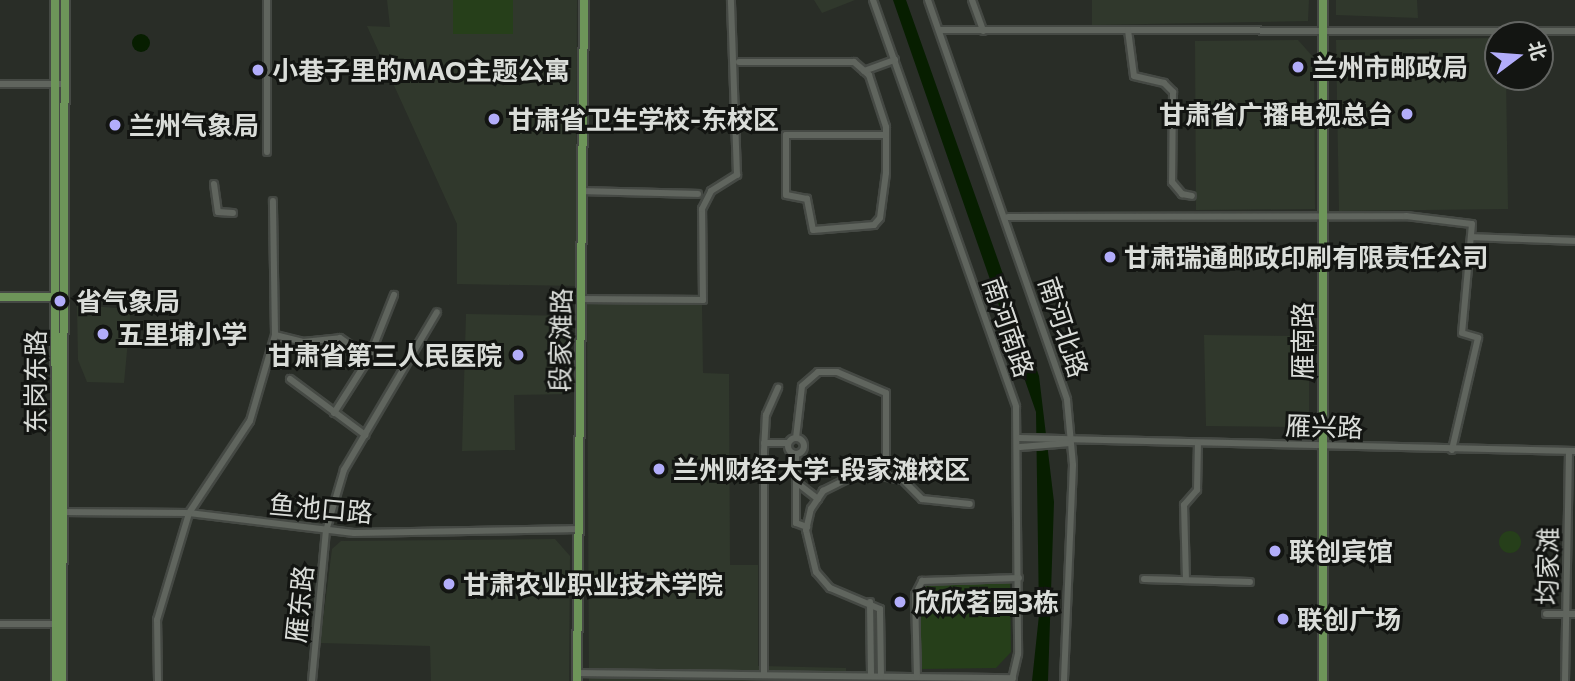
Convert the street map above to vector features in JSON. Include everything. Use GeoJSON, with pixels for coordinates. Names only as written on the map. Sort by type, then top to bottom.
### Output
{"type":"FeatureCollection","features":[{"type":"Feature","properties":{"kind":"main road","name":"东岗东路"},"geometry":{"type":"LineString","coordinates":[[55,0],[59,84],[56,681]]}},
{"type":"Feature","properties":{"kind":"main road","name":"东岗东路"},"geometry":{"type":"LineString","coordinates":[[59,84],[65,0]]}},
{"type":"Feature","properties":{"kind":"main road","name":"段家滩路"},"geometry":{"type":"LineString","coordinates":[[578,677],[584,0]]}},
{"type":"Feature","properties":{"kind":"main road","name":"雁南路"},"geometry":{"type":"LineString","coordinates":[[1323,0],[1323,681]]}},
{"type":"Feature","properties":{"kind":"main road"},"geometry":{"type":"LineString","coordinates":[[0,297],[59,297]]}},
{"type":"Feature","properties":{"kind":"main road","name":"东岗东路"},"geometry":{"type":"LineString","coordinates":[[58,512],[62,681]]}},
{"type":"Feature","properties":{"kind":"street"},"geometry":{"type":"LineString","coordinates":[[267,0],[267,152]]}},
{"type":"Feature","properties":{"kind":"street"},"geometry":{"type":"LineString","coordinates":[[581,299],[704,300],[702,209],[711,191],[737,175],[731,0]]}},
{"type":"Feature","properties":{"kind":"street","name":"南河南路"},"geometry":{"type":"LineString","coordinates":[[873,0],[1007,377],[1020,447],[1018,578],[1012,679]]}},
{"type":"Feature","properties":{"kind":"street","name":"南河北路"},"geometry":{"type":"LineString","coordinates":[[928,0],[1008,217],[1060,370],[1073,442],[1064,681]]}},
{"type":"Feature","properties":{"kind":"street"},"geometry":{"type":"LineString","coordinates":[[972,0],[983,31]]}},
{"type":"Feature","properties":{"kind":"street"},"geometry":{"type":"LineString","coordinates":[[939,30],[1323,33],[1575,31]]}},
{"type":"Feature","properties":{"kind":"street"},"geometry":{"type":"LineString","coordinates":[[1128,30],[1134,76],[1164,83],[1173,92],[1172,182],[1182,194],[1192,196]]}},
{"type":"Feature","properties":{"kind":"street"},"geometry":{"type":"LineString","coordinates":[[864,71],[895,60]]}},
{"type":"Feature","properties":{"kind":"street"},"geometry":{"type":"LineString","coordinates":[[739,62],[854,62],[864,71],[886,135],[878,221],[813,230],[807,199],[786,195],[786,135],[886,135]]}},
{"type":"Feature","properties":{"kind":"street"},"geometry":{"type":"LineString","coordinates":[[0,84],[59,84]]}},
{"type":"Feature","properties":{"kind":"street"},"geometry":{"type":"LineString","coordinates":[[214,184],[218,212],[233,213]]}},
{"type":"Feature","properties":{"kind":"street"},"geometry":{"type":"LineString","coordinates":[[582,191],[698,194]]}},
{"type":"Feature","properties":{"kind":"street"},"geometry":{"type":"LineString","coordinates":[[158,681],[157,620],[189,513],[250,421],[275,335],[273,201]]}},
{"type":"Feature","properties":{"kind":"street"},"geometry":{"type":"LineString","coordinates":[[1008,217],[1423,216],[1429,223],[1472,224],[1462,333],[1478,338],[1452,450]]}},
{"type":"Feature","properties":{"kind":"street"},"geometry":{"type":"LineString","coordinates":[[1471,237],[1575,241]]}},
{"type":"Feature","properties":{"kind":"street"},"geometry":{"type":"LineString","coordinates":[[334,412],[369,358],[394,295]]}},
{"type":"Feature","properties":{"kind":"street"},"geometry":{"type":"LineString","coordinates":[[327,531],[344,470],[437,312]]}},
{"type":"Feature","properties":{"kind":"street"},"geometry":{"type":"LineString","coordinates":[[275,335],[303,342],[340,338],[369,358]]}},
{"type":"Feature","properties":{"kind":"street"},"geometry":{"type":"LineString","coordinates":[[796,438],[802,386],[818,372],[837,372],[886,393],[886,474]]}},
{"type":"Feature","properties":{"kind":"street"},"geometry":{"type":"LineString","coordinates":[[290,380],[365,435]]}},
{"type":"Feature","properties":{"kind":"street"},"geometry":{"type":"LineString","coordinates":[[764,675],[764,443],[766,415],[778,388]]}},
{"type":"Feature","properties":{"kind":"street"},"geometry":{"type":"LineString","coordinates":[[764,443],[788,443],[796,438]]}},
{"type":"Feature","properties":{"kind":"street"},"geometry":{"type":"LineString","coordinates":[[796,438],[804,446],[796,454]]}},
{"type":"Feature","properties":{"kind":"street"},"geometry":{"type":"LineString","coordinates":[[1019,438],[1056,438],[1073,442]]}},
{"type":"Feature","properties":{"kind":"street"},"geometry":{"type":"LineString","coordinates":[[1020,447],[1057,447],[1073,442]]}},
{"type":"Feature","properties":{"kind":"street","name":"雁兴路"},"geometry":{"type":"LineString","coordinates":[[1073,442],[1323,444],[1452,450],[1572,451]]}},
{"type":"Feature","properties":{"kind":"street"},"geometry":{"type":"LineString","coordinates":[[788,443],[796,454],[796,523],[807,527]]}},
{"type":"Feature","properties":{"kind":"street"},"geometry":{"type":"LineString","coordinates":[[1186,580],[1184,505],[1197,490],[1198,443]]}},
{"type":"Feature","properties":{"kind":"street","name":"均家滩"},"geometry":{"type":"LineString","coordinates":[[1565,681],[1572,451]]}},
{"type":"Feature","properties":{"kind":"street"},"geometry":{"type":"LineString","coordinates":[[881,676],[880,609],[870,602],[830,588],[816,572],[807,527],[818,499],[841,478],[886,474],[922,499],[970,503]]}},
{"type":"Feature","properties":{"kind":"street"},"geometry":{"type":"LineString","coordinates":[[796,482],[818,499]]}},
{"type":"Feature","properties":{"kind":"street","name":"鱼池口路"},"geometry":{"type":"LineString","coordinates":[[58,512],[189,513],[327,531],[579,529]]}},
{"type":"Feature","properties":{"kind":"street","name":"雁东路"},"geometry":{"type":"LineString","coordinates":[[312,681],[327,531]]}},
{"type":"Feature","properties":{"kind":"street"},"geometry":{"type":"LineString","coordinates":[[917,677],[915,595],[922,582],[1018,578]]}},
{"type":"Feature","properties":{"kind":"street"},"geometry":{"type":"LineString","coordinates":[[1144,579],[1250,582]]}},
{"type":"Feature","properties":{"kind":"street"},"geometry":{"type":"LineString","coordinates":[[870,602],[871,676]]}},
{"type":"Feature","properties":{"kind":"street"},"geometry":{"type":"LineString","coordinates":[[1546,614],[1575,614]]}},
{"type":"Feature","properties":{"kind":"street"},"geometry":{"type":"LineString","coordinates":[[0,624],[55,624]]}},
{"type":"Feature","properties":{"kind":"street"},"geometry":{"type":"LineString","coordinates":[[578,677],[764,675],[1012,679]]}},
{"type":"Feature","properties":{"kind":"shaded area","name":"甘肃省卫生学校-东校区"},"geometry":{"type":"Polygon","coordinates":[[[387,0],[577,0],[576,286],[457,284],[457,224],[367,26],[390,27],[387,0]]]}},
{"type":"Feature","properties":{"kind":"shaded area"},"geometry":{"type":"Polygon","coordinates":[[[453,0],[513,0],[513,34],[453,34],[453,0]]]}},
{"type":"Feature","properties":{"kind":"shaded area"},"geometry":{"type":"Polygon","coordinates":[[[814,0],[855,0],[822,13],[814,0]]]}},
{"type":"Feature","properties":{"kind":"shaded area"},"geometry":{"type":"Polygon","coordinates":[[[893,0],[906,0],[1039,376],[1054,502],[1048,681],[1032,681],[1039,615],[1036,412],[893,0]]]}},
{"type":"Feature","properties":{"kind":"shaded area"},"geometry":{"type":"Polygon","coordinates":[[[1092,0],[1309,0],[1308,21],[1092,25],[1092,0]]]}},
{"type":"Feature","properties":{"kind":"shaded area"},"geometry":{"type":"Polygon","coordinates":[[[1336,0],[1417,0],[1418,18],[1336,15],[1336,0]]]}},
{"type":"Feature","properties":{"kind":"shaded area"},"geometry":{"type":"Polygon","coordinates":[[[141,34],[147,37],[150,43],[147,49],[141,52],[135,49],[132,43],[135,37],[141,34]]]}},
{"type":"Feature","properties":{"kind":"shaded area"},"geometry":{"type":"Polygon","coordinates":[[[1484,38],[1484,91],[1506,91],[1508,209],[1339,211],[1336,40],[1484,38]]]}},
{"type":"Feature","properties":{"kind":"shaded area"},"geometry":{"type":"Polygon","coordinates":[[[1298,40],[1314,58],[1315,209],[1196,210],[1195,41],[1298,40]]]}},
{"type":"Feature","properties":{"kind":"shaded area","name":"兰州财经大学-段家滩校区"},"geometry":{"type":"Polygon","coordinates":[[[587,303],[702,305],[703,373],[729,374],[730,565],[758,565],[758,666],[846,668],[846,681],[589,681],[587,303]]]}},
{"type":"Feature","properties":{"kind":"shaded area","name":"五里埔小学"},"geometry":{"type":"Polygon","coordinates":[[[77,305],[131,309],[124,383],[87,382],[78,360],[77,305]]]}},
{"type":"Feature","properties":{"kind":"shaded area","name":"甘肃省第三人民医院"},"geometry":{"type":"Polygon","coordinates":[[[466,314],[571,316],[571,394],[514,395],[515,450],[462,451],[466,314]]]}},
{"type":"Feature","properties":{"kind":"shaded area"},"geometry":{"type":"Polygon","coordinates":[[[1204,335],[1309,336],[1309,413],[1295,427],[1206,426],[1204,335]]]}},
{"type":"Feature","properties":{"kind":"shaded area"},"geometry":{"type":"Polygon","coordinates":[[[1510,531],[1518,534],[1521,542],[1518,550],[1510,553],[1502,550],[1499,542],[1502,534],[1510,531]]]}},
{"type":"Feature","properties":{"kind":"shaded area","name":"甘肃农业职业技术学院"},"geometry":{"type":"Polygon","coordinates":[[[555,539],[570,556],[569,681],[431,681],[430,646],[320,643],[332,549],[341,541],[555,539]]]}},
{"type":"Feature","properties":{"kind":"shaded area"},"geometry":{"type":"Polygon","coordinates":[[[920,576],[1010,576],[1011,652],[996,668],[921,669],[920,576]]]}},
{"type":"Feature","properties":{"kind":"place","name":"兰州市邮政局"},"geometry":{"type":"Point","coordinates":[1298,67]}},
{"type":"Feature","properties":{"kind":"place","name":"小巷子里的MAO主题公寓"},"geometry":{"type":"Point","coordinates":[258,70]}},
{"type":"Feature","properties":{"kind":"place","name":"甘肃省广播电视总台"},"geometry":{"type":"Point","coordinates":[1407,114]}},
{"type":"Feature","properties":{"kind":"place","name":"甘肃省卫生学校-东校区"},"geometry":{"type":"Point","coordinates":[494,119]}},
{"type":"Feature","properties":{"kind":"place","name":"兰州气象局"},"geometry":{"type":"Point","coordinates":[115,125]}},
{"type":"Feature","properties":{"kind":"place","name":"甘肃瑞通邮政印刷有限责任公司"},"geometry":{"type":"Point","coordinates":[1110,257]}},
{"type":"Feature","properties":{"kind":"place","name":"省气象局"},"geometry":{"type":"Point","coordinates":[60,301]}},
{"type":"Feature","properties":{"kind":"place","name":"五里埔小学"},"geometry":{"type":"Point","coordinates":[103,334]}},
{"type":"Feature","properties":{"kind":"place","name":"甘肃省第三人民医院"},"geometry":{"type":"Point","coordinates":[518,355]}},
{"type":"Feature","properties":{"kind":"place","name":"兰州财经大学-段家滩校区"},"geometry":{"type":"Point","coordinates":[659,469]}},
{"type":"Feature","properties":{"kind":"place","name":"联创宾馆"},"geometry":{"type":"Point","coordinates":[1275,551]}},
{"type":"Feature","properties":{"kind":"place","name":"甘肃农业职业技术学院"},"geometry":{"type":"Point","coordinates":[449,584]}},
{"type":"Feature","properties":{"kind":"place","name":"欣欣茗园3栋"},"geometry":{"type":"Point","coordinates":[900,602]}},
{"type":"Feature","properties":{"kind":"place","name":"联创广场"},"geometry":{"type":"Point","coordinates":[1283,619]}}]}
